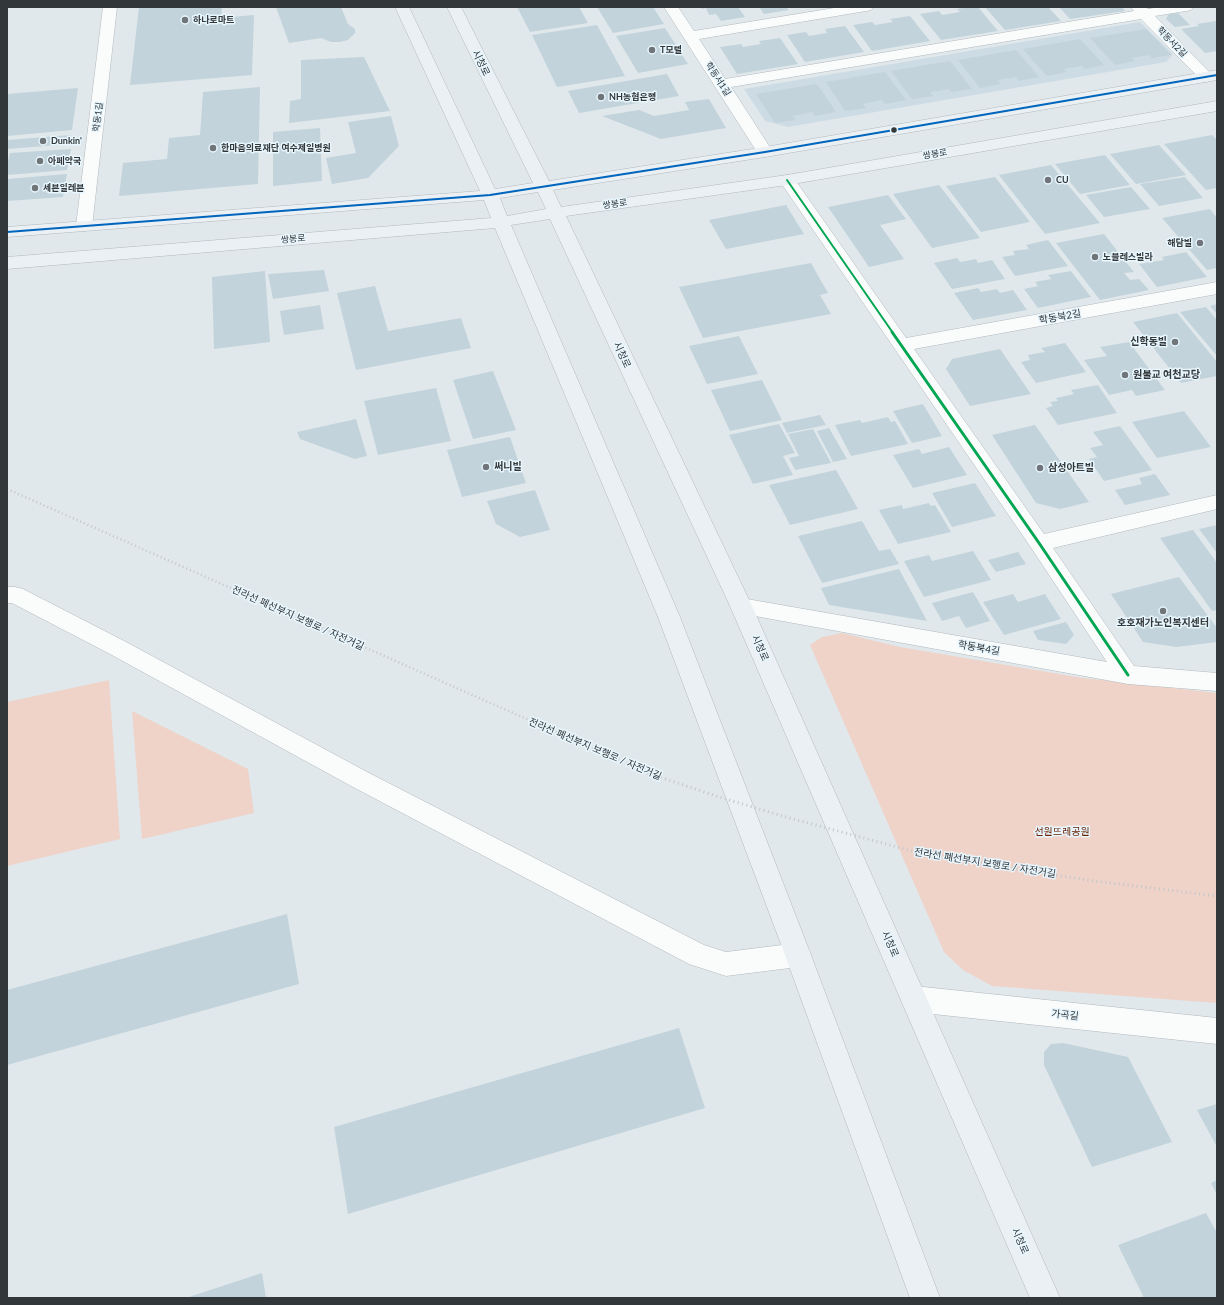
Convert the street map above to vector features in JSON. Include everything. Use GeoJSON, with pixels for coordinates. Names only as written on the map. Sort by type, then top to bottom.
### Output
{"type":"FeatureCollection","features":[{"type":"Feature","properties":{"kind":"street","name":"학동1길"},"geometry":{"type":"LineString","coordinates":[[84,226],[110,7]]}},
{"type":"Feature","properties":{"kind":"street"},"geometry":{"type":"LineString","coordinates":[[402,7],[490,195],[669,617],[798,955],[926,1298]]}},
{"type":"Feature","properties":{"kind":"street","name":"시청로"},"geometry":{"type":"LineString","coordinates":[[454,7],[543,186],[554,213],[741,606],[1045,1298]]}},
{"type":"Feature","properties":{"kind":"street","name":"학동서1길"},"geometry":{"type":"LineString","coordinates":[[671,7],[765,152]]}},
{"type":"Feature","properties":{"kind":"street"},"geometry":{"type":"LineString","coordinates":[[691,36],[866,7]]}},
{"type":"Feature","properties":{"kind":"street"},"geometry":{"type":"LineString","coordinates":[[722,84],[1141,11],[1186,7]]}},
{"type":"Feature","properties":{"kind":"street","name":"학동서2길"},"geometry":{"type":"LineString","coordinates":[[1141,11],[1212,76]]}},
{"type":"Feature","properties":{"kind":"street"},"geometry":{"type":"LineString","coordinates":[[7,232],[490,195],[765,152],[1212,76]]}},
{"type":"Feature","properties":{"kind":"street","name":"쌍봉로"},"geometry":{"type":"LineString","coordinates":[[7,263],[501,222],[554,213],[787,180],[1217,106]]}},
{"type":"Feature","properties":{"kind":"street"},"geometry":{"type":"LineString","coordinates":[[787,180],[1039,542],[1128,675]]}},
{"type":"Feature","properties":{"kind":"street","name":"학동북2길"},"geometry":{"type":"LineString","coordinates":[[902,346],[1217,288]]}},
{"type":"Feature","properties":{"kind":"street"},"geometry":{"type":"LineString","coordinates":[[1039,542],[1217,502]]}},
{"type":"Feature","properties":{"kind":"street"},"geometry":{"type":"LineString","coordinates":[[7,595],[15,595],[118,648],[361,780],[698,955],[726,964],[798,955]]}},
{"type":"Feature","properties":{"kind":"street","name":"학동북4길"},"geometry":{"type":"LineString","coordinates":[[741,606],[1128,675],[1217,682]]}},
{"type":"Feature","properties":{"kind":"street","name":"가곡길"},"geometry":{"type":"LineString","coordinates":[[914,999],[1217,1031]]}},
{"type":"Feature","properties":{"kind":"path","name":"전라선 폐선부지 보행로 / 자전거길"},"geometry":{"type":"LineString","coordinates":[[7,489],[648,773],[772,813],[923,854],[1094,881],[1217,896]]}},
{"type":"Feature","properties":{"kind":"shaded area"},"geometry":{"type":"Polygon","coordinates":[[[1140,22],[1173,54],[1166,62],[788,127],[765,121],[744,89],[1140,22]]]}},
{"type":"Feature","properties":{"kind":"green space","name":"선원뜨레공원"},"geometry":{"type":"Polygon","coordinates":[[[842,633],[900,647],[1083,678],[1217,693],[1217,1003],[992,986],[963,970],[944,952],[810,645],[822,637],[842,633]]]}},
{"type":"Feature","properties":{"kind":"green space"},"geometry":{"type":"Polygon","coordinates":[[[109,680],[120,839],[7,866],[7,702],[109,680]]]}},
{"type":"Feature","properties":{"kind":"green space"},"geometry":{"type":"Polygon","coordinates":[[[132,711],[248,769],[254,813],[142,839],[132,711]]]}},
{"type":"Feature","properties":{"kind":"building"},"geometry":{"type":"Polygon","coordinates":[[[139,7],[222,7],[221,18],[254,15],[252,75],[130,85],[139,7]]]}},
{"type":"Feature","properties":{"kind":"building"},"geometry":{"type":"Polygon","coordinates":[[[276,7],[341,7],[348,24],[355,29],[355,33],[348,40],[340,42],[331,42],[321,38],[289,43],[276,7]]]}},
{"type":"Feature","properties":{"kind":"building"},"geometry":{"type":"Polygon","coordinates":[[[517,7],[579,7],[588,23],[530,32],[517,7]]]}},
{"type":"Feature","properties":{"kind":"building"},"geometry":{"type":"Polygon","coordinates":[[[597,7],[653,7],[664,24],[613,33],[597,7]]]}},
{"type":"Feature","properties":{"kind":"building"},"geometry":{"type":"Polygon","coordinates":[[[701,7],[738,7],[745,17],[721,21],[716,14],[709,15],[706,8],[702,9],[701,7]]]}},
{"type":"Feature","properties":{"kind":"building"},"geometry":{"type":"Polygon","coordinates":[[[759,7],[786,7],[789,10],[764,14],[759,7]]]}},
{"type":"Feature","properties":{"kind":"building"},"geometry":{"type":"Polygon","coordinates":[[[978,7],[998,31],[941,40],[920,14],[939,11],[942,15],[960,12],[957,9],[978,7]]]}},
{"type":"Feature","properties":{"kind":"building"},"geometry":{"type":"Polygon","coordinates":[[[985,7],[1048,7],[1061,21],[1005,30],[985,7]]]}},
{"type":"Feature","properties":{"kind":"building"},"geometry":{"type":"Polygon","coordinates":[[[1059,7],[1122,7],[1125,11],[1070,19],[1059,7]]]}},
{"type":"Feature","properties":{"kind":"building"},"geometry":{"type":"Polygon","coordinates":[[[1178,13],[1190,25],[1175,27],[1166,19],[1169,14],[1178,13]]]}},
{"type":"Feature","properties":{"kind":"building"},"geometry":{"type":"Polygon","coordinates":[[[910,16],[930,41],[872,51],[853,25],[872,22],[875,25],[893,22],[890,19],[910,16]]]}},
{"type":"Feature","properties":{"kind":"building"},"geometry":{"type":"Polygon","coordinates":[[[1216,21],[1217,51],[1205,53],[1181,29],[1199,26],[1197,24],[1216,21]]]}},
{"type":"Feature","properties":{"kind":"building"},"geometry":{"type":"Polygon","coordinates":[[[597,25],[625,76],[557,87],[532,35],[597,25]]]}},
{"type":"Feature","properties":{"kind":"building"},"geometry":{"type":"Polygon","coordinates":[[[845,26],[864,52],[805,62],[787,35],[806,32],[809,36],[827,33],[825,29],[845,26]]]}},
{"type":"Feature","properties":{"kind":"building","name":"T모텔"},"geometry":{"type":"Polygon","coordinates":[[[665,28],[688,64],[638,73],[616,36],[665,28]]]}},
{"type":"Feature","properties":{"kind":"building"},"geometry":{"type":"Polygon","coordinates":[[[1146,29],[1171,55],[1152,58],[1149,55],[1131,58],[1135,61],[1115,65],[1090,38],[1146,29]]]}},
{"type":"Feature","properties":{"kind":"building"},"geometry":{"type":"Polygon","coordinates":[[[780,38],[798,64],[737,74],[720,47],[741,44],[743,47],[761,44],[759,41],[780,38]]]}},
{"type":"Feature","properties":{"kind":"building"},"geometry":{"type":"Polygon","coordinates":[[[1080,39],[1104,65],[1085,69],[1082,66],[1063,69],[1067,72],[1047,76],[1023,49],[1080,39]]]}},
{"type":"Feature","properties":{"kind":"building"},"geometry":{"type":"Polygon","coordinates":[[[1016,50],[1039,77],[1018,81],[1016,77],[997,80],[1000,84],[980,88],[958,60],[1016,50]]]}},
{"type":"Feature","properties":{"kind":"building"},"geometry":{"type":"Polygon","coordinates":[[[364,57],[390,111],[289,123],[290,101],[301,99],[301,60],[364,57]]]}},
{"type":"Feature","properties":{"kind":"building"},"geometry":{"type":"Polygon","coordinates":[[[950,61],[972,89],[951,92],[949,89],[930,92],[933,96],[912,99],[891,71],[950,61]]]}},
{"type":"Feature","properties":{"kind":"building"},"geometry":{"type":"Polygon","coordinates":[[[885,72],[906,100],[885,104],[882,100],[863,104],[866,108],[845,111],[826,82],[885,72]]]}},
{"type":"Feature","properties":{"kind":"building"},"geometry":{"type":"Polygon","coordinates":[[[667,74],[679,96],[579,113],[568,91],[667,74]]]}},
{"type":"Feature","properties":{"kind":"building"},"geometry":{"type":"Polygon","coordinates":[[[817,84],[836,112],[815,116],[812,112],[793,116],[796,120],[775,123],[756,94],[817,84]]]}},
{"type":"Feature","properties":{"kind":"building","name":"한마음의료재단 여수제일병원"},"geometry":{"type":"Polygon","coordinates":[[[260,87],[258,184],[119,196],[123,163],[167,159],[169,138],[200,135],[203,92],[260,87]]]}},
{"type":"Feature","properties":{"kind":"building"},"geometry":{"type":"Polygon","coordinates":[[[78,88],[72,130],[7,136],[7,94],[78,88]]]}},
{"type":"Feature","properties":{"kind":"building"},"geometry":{"type":"Polygon","coordinates":[[[709,99],[726,128],[661,139],[602,116],[639,110],[654,116],[689,110],[685,102],[709,99]]]}},
{"type":"Feature","properties":{"kind":"building"},"geometry":{"type":"Polygon","coordinates":[[[391,116],[399,146],[368,178],[332,184],[326,158],[356,153],[348,122],[391,116]]]}},
{"type":"Feature","properties":{"kind":"building"},"geometry":{"type":"Polygon","coordinates":[[[320,128],[322,181],[273,186],[273,132],[320,128]]]}},
{"type":"Feature","properties":{"kind":"building"},"geometry":{"type":"Polygon","coordinates":[[[71,135],[69,144],[7,149],[7,140],[71,135]]]}},
{"type":"Feature","properties":{"kind":"building"},"geometry":{"type":"Polygon","coordinates":[[[1212,135],[1217,140],[1217,188],[1206,190],[1164,144],[1212,135]]]}},
{"type":"Feature","properties":{"kind":"building"},"geometry":{"type":"Polygon","coordinates":[[[1159,145],[1186,175],[1136,184],[1110,154],[1159,145]]]}},
{"type":"Feature","properties":{"kind":"building"},"geometry":{"type":"Polygon","coordinates":[[[71,149],[67,170],[7,175],[7,165],[10,153],[71,149]]]}},
{"type":"Feature","properties":{"kind":"building"},"geometry":{"type":"Polygon","coordinates":[[[1105,155],[1130,185],[1080,194],[1055,164],[1105,155]]]}},
{"type":"Feature","properties":{"kind":"building"},"geometry":{"type":"Polygon","coordinates":[[[1051,165],[1100,223],[1045,234],[999,175],[1051,165]]]}},
{"type":"Feature","properties":{"kind":"building"},"geometry":{"type":"Polygon","coordinates":[[[67,174],[63,197],[7,201],[7,179],[67,174]]]}},
{"type":"Feature","properties":{"kind":"building"},"geometry":{"type":"Polygon","coordinates":[[[995,177],[1030,222],[981,232],[946,186],[995,177]]]}},
{"type":"Feature","properties":{"kind":"building"},"geometry":{"type":"Polygon","coordinates":[[[1185,177],[1203,198],[1159,206],[1140,184],[1185,177]]]}},
{"type":"Feature","properties":{"kind":"building"},"geometry":{"type":"Polygon","coordinates":[[[939,185],[980,238],[932,248],[893,194],[939,185]]]}},
{"type":"Feature","properties":{"kind":"building"},"geometry":{"type":"Polygon","coordinates":[[[1131,187],[1150,209],[1104,217],[1086,195],[1131,187]]]}},
{"type":"Feature","properties":{"kind":"building"},"geometry":{"type":"Polygon","coordinates":[[[888,195],[906,219],[880,225],[904,259],[869,267],[828,207],[888,195]]]}},
{"type":"Feature","properties":{"kind":"building"},"geometry":{"type":"Polygon","coordinates":[[[786,205],[804,234],[726,249],[709,220],[786,205]]]}},
{"type":"Feature","properties":{"kind":"building","name":"해담빌"},"geometry":{"type":"Polygon","coordinates":[[[1210,209],[1217,218],[1217,268],[1207,270],[1162,218],[1210,209]]]}},
{"type":"Feature","properties":{"kind":"building","name":"노블레스빌라"},"geometry":{"type":"Polygon","coordinates":[[[1104,234],[1134,272],[1124,273],[1130,280],[1139,279],[1149,290],[1100,300],[1056,243],[1104,234]]]}},
{"type":"Feature","properties":{"kind":"building"},"geometry":{"type":"Polygon","coordinates":[[[1048,240],[1068,266],[1015,276],[1002,257],[1015,255],[1013,251],[1029,249],[1026,245],[1048,240]]]}},
{"type":"Feature","properties":{"kind":"building"},"geometry":{"type":"Polygon","coordinates":[[[1186,252],[1207,277],[1157,287],[1139,264],[1164,260],[1162,257],[1186,252]]]}},
{"type":"Feature","properties":{"kind":"building"},"geometry":{"type":"Polygon","coordinates":[[[957,258],[960,262],[976,259],[978,263],[992,260],[1005,279],[952,289],[934,263],[957,258]]]}},
{"type":"Feature","properties":{"kind":"building"},"geometry":{"type":"Polygon","coordinates":[[[811,263],[828,293],[820,295],[831,314],[703,338],[679,287],[811,263]]]}},
{"type":"Feature","properties":{"kind":"building"},"geometry":{"type":"Polygon","coordinates":[[[324,270],[329,291],[273,299],[268,274],[324,270]]]}},
{"type":"Feature","properties":{"kind":"building"},"geometry":{"type":"Polygon","coordinates":[[[265,271],[270,342],[214,349],[212,277],[265,271]]]}},
{"type":"Feature","properties":{"kind":"building"},"geometry":{"type":"Polygon","coordinates":[[[1071,271],[1091,297],[1038,308],[1024,289],[1038,286],[1035,282],[1051,279],[1048,275],[1071,271]]]}},
{"type":"Feature","properties":{"kind":"building"},"geometry":{"type":"Polygon","coordinates":[[[375,286],[388,331],[461,318],[471,348],[356,370],[337,293],[375,286]]]}},
{"type":"Feature","properties":{"kind":"building"},"geometry":{"type":"Polygon","coordinates":[[[978,288],[981,292],[997,289],[1000,293],[1013,290],[1027,310],[973,320],[954,293],[978,288]]]}},
{"type":"Feature","properties":{"kind":"building"},"geometry":{"type":"Polygon","coordinates":[[[1217,304],[1217,314],[1210,306],[1217,304]]]}},
{"type":"Feature","properties":{"kind":"building"},"geometry":{"type":"Polygon","coordinates":[[[320,305],[324,329],[284,335],[280,311],[320,305]]]}},
{"type":"Feature","properties":{"kind":"building"},"geometry":{"type":"Polygon","coordinates":[[[1206,307],[1217,320],[1217,356],[1180,312],[1206,307]]]}},
{"type":"Feature","properties":{"kind":"building","name":"신학동빌"},"geometry":{"type":"Polygon","coordinates":[[[1177,313],[1217,362],[1217,376],[1181,383],[1133,322],[1177,313]]]}},
{"type":"Feature","properties":{"kind":"building"},"geometry":{"type":"Polygon","coordinates":[[[739,336],[758,374],[707,384],[689,346],[739,336]]]}},
{"type":"Feature","properties":{"kind":"building","name":"원불교 여천교당"},"geometry":{"type":"Polygon","coordinates":[[[1129,342],[1165,390],[1136,396],[1132,390],[1109,395],[1084,360],[1107,356],[1100,347],[1129,342]]]}},
{"type":"Feature","properties":{"kind":"building"},"geometry":{"type":"Polygon","coordinates":[[[1065,343],[1086,372],[1036,383],[1021,362],[1030,360],[1028,355],[1045,352],[1041,348],[1065,343]]]}},
{"type":"Feature","properties":{"kind":"building"},"geometry":{"type":"Polygon","coordinates":[[[1000,349],[1031,394],[970,406],[946,369],[952,359],[1000,349]]]}},
{"type":"Feature","properties":{"kind":"building"},"geometry":{"type":"Polygon","coordinates":[[[493,371],[516,430],[473,439],[453,380],[493,371]]]}},
{"type":"Feature","properties":{"kind":"building"},"geometry":{"type":"Polygon","coordinates":[[[762,380],[782,420],[730,431],[711,390],[762,380]]]}},
{"type":"Feature","properties":{"kind":"building"},"geometry":{"type":"Polygon","coordinates":[[[1098,385],[1117,413],[1058,425],[1046,408],[1053,406],[1050,402],[1058,401],[1056,398],[1074,394],[1071,390],[1098,385]]]}},
{"type":"Feature","properties":{"kind":"building"},"geometry":{"type":"Polygon","coordinates":[[[436,388],[451,441],[378,455],[364,401],[436,388]]]}},
{"type":"Feature","properties":{"kind":"building"},"geometry":{"type":"Polygon","coordinates":[[[923,404],[942,436],[912,443],[893,411],[923,404]]]}},
{"type":"Feature","properties":{"kind":"building"},"geometry":{"type":"Polygon","coordinates":[[[1184,411],[1211,447],[1157,458],[1132,422],[1184,411]]]}},
{"type":"Feature","properties":{"kind":"building"},"geometry":{"type":"Polygon","coordinates":[[[820,415],[826,425],[787,433],[782,423],[820,415]]]}},
{"type":"Feature","properties":{"kind":"building"},"geometry":{"type":"Polygon","coordinates":[[[888,417],[891,422],[895,421],[908,444],[851,456],[835,425],[860,420],[862,423],[888,417]]]}},
{"type":"Feature","properties":{"kind":"building"},"geometry":{"type":"Polygon","coordinates":[[[356,419],[367,456],[355,459],[300,439],[297,432],[356,419]]]}},
{"type":"Feature","properties":{"kind":"building"},"geometry":{"type":"Polygon","coordinates":[[[779,424],[795,453],[783,456],[793,475],[753,484],[729,435],[779,424]]]}},
{"type":"Feature","properties":{"kind":"building","name":"삼성아트빌"},"geometry":{"type":"Polygon","coordinates":[[[1035,425],[1089,502],[1060,509],[1036,503],[992,435],[1035,425]]]}},
{"type":"Feature","properties":{"kind":"building"},"geometry":{"type":"Polygon","coordinates":[[[1120,426],[1152,470],[1104,481],[1089,459],[1097,457],[1090,448],[1103,445],[1093,432],[1120,426]]]}},
{"type":"Feature","properties":{"kind":"building"},"geometry":{"type":"Polygon","coordinates":[[[829,428],[847,459],[833,462],[817,431],[829,428]]]}},
{"type":"Feature","properties":{"kind":"building"},"geometry":{"type":"Polygon","coordinates":[[[813,429],[831,463],[795,470],[789,458],[799,456],[788,434],[813,429]]]}},
{"type":"Feature","properties":{"kind":"building","name":"써니빌"},"geometry":{"type":"Polygon","coordinates":[[[510,437],[526,483],[462,497],[447,450],[510,437]]]}},
{"type":"Feature","properties":{"kind":"building"},"geometry":{"type":"Polygon","coordinates":[[[949,447],[967,475],[913,488],[893,455],[919,449],[922,454],[949,447]]]}},
{"type":"Feature","properties":{"kind":"building"},"geometry":{"type":"Polygon","coordinates":[[[836,470],[858,509],[790,525],[769,485],[836,470]]]}},
{"type":"Feature","properties":{"kind":"building"},"geometry":{"type":"Polygon","coordinates":[[[1155,474],[1170,495],[1125,505],[1115,490],[1142,484],[1139,478],[1155,474]]]}},
{"type":"Feature","properties":{"kind":"building"},"geometry":{"type":"Polygon","coordinates":[[[975,483],[996,516],[952,527],[932,493],[975,483]]]}},
{"type":"Feature","properties":{"kind":"building"},"geometry":{"type":"Polygon","coordinates":[[[535,490],[550,530],[520,537],[496,524],[487,501],[535,490]]]}},
{"type":"Feature","properties":{"kind":"building"},"geometry":{"type":"Polygon","coordinates":[[[929,503],[931,506],[935,505],[951,532],[898,544],[879,510],[902,505],[903,509],[929,503]]]}},
{"type":"Feature","properties":{"kind":"building"},"geometry":{"type":"Polygon","coordinates":[[[862,521],[879,551],[890,549],[899,564],[822,583],[798,536],[862,521]]]}},
{"type":"Feature","properties":{"kind":"building"},"geometry":{"type":"Polygon","coordinates":[[[1217,525],[1217,553],[1199,529],[1217,525]]]}},
{"type":"Feature","properties":{"kind":"building"},"geometry":{"type":"Polygon","coordinates":[[[1193,530],[1217,563],[1217,610],[1212,611],[1160,538],[1193,530]]]}},
{"type":"Feature","properties":{"kind":"building"},"geometry":{"type":"Polygon","coordinates":[[[973,551],[991,580],[924,597],[904,561],[929,555],[932,561],[973,551]]]}},
{"type":"Feature","properties":{"kind":"building"},"geometry":{"type":"Polygon","coordinates":[[[1018,552],[1026,564],[996,572],[988,560],[1018,552]]]}},
{"type":"Feature","properties":{"kind":"building"},"geometry":{"type":"Polygon","coordinates":[[[899,569],[927,621],[829,605],[821,588],[899,569]]]}},
{"type":"Feature","properties":{"kind":"building","name":"호호재가노인복지센터"},"geometry":{"type":"Polygon","coordinates":[[[1179,577],[1217,628],[1217,642],[1176,647],[1143,642],[1111,594],[1179,577]]]}},
{"type":"Feature","properties":{"kind":"building"},"geometry":{"type":"Polygon","coordinates":[[[973,592],[990,621],[966,628],[959,616],[942,621],[932,603],[973,592]]]}},
{"type":"Feature","properties":{"kind":"building"},"geometry":{"type":"Polygon","coordinates":[[[1013,594],[1018,602],[1045,594],[1061,619],[1004,635],[983,602],[1013,594]]]}},
{"type":"Feature","properties":{"kind":"building"},"geometry":{"type":"Polygon","coordinates":[[[1066,622],[1074,635],[1066,644],[1038,640],[1033,631],[1066,622]]]}},
{"type":"Feature","properties":{"kind":"building"},"geometry":{"type":"Polygon","coordinates":[[[287,914],[299,984],[7,1065],[7,990],[287,914]]]}},
{"type":"Feature","properties":{"kind":"building"},"geometry":{"type":"Polygon","coordinates":[[[679,1028],[705,1108],[348,1214],[334,1127],[679,1028]]]}},
{"type":"Feature","properties":{"kind":"building"},"geometry":{"type":"Polygon","coordinates":[[[1063,1043],[1128,1057],[1172,1142],[1092,1167],[1044,1065],[1044,1052],[1051,1044],[1063,1043]]]}},
{"type":"Feature","properties":{"kind":"building"},"geometry":{"type":"Polygon","coordinates":[[[1217,1104],[1217,1147],[1197,1110],[1217,1104]]]}},
{"type":"Feature","properties":{"kind":"building"},"geometry":{"type":"Polygon","coordinates":[[[1217,1180],[1217,1195],[1211,1183],[1217,1180]]]}},
{"type":"Feature","properties":{"kind":"building"},"geometry":{"type":"Polygon","coordinates":[[[1206,1213],[1217,1233],[1217,1298],[1144,1298],[1118,1245],[1206,1213]]]}},
{"type":"Feature","properties":{"kind":"building"},"geometry":{"type":"Polygon","coordinates":[[[262,1273],[266,1298],[186,1298],[262,1273]]]}},
{"type":"Feature","properties":{"kind":"transit line"},"geometry":{"type":"LineString","coordinates":[[7,232],[490,195],[765,152],[1217,75]]}},
{"type":"Feature","properties":{"kind":"transit line"},"geometry":{"type":"LineString","coordinates":[[787,180],[1039,543],[1128,675]]}},
{"type":"Feature","properties":{"kind":"place","name":"하나로마트"},"geometry":{"type":"Point","coordinates":[185,20]}},
{"type":"Feature","properties":{"kind":"place","name":"T모텔"},"geometry":{"type":"Point","coordinates":[652,50]}},
{"type":"Feature","properties":{"kind":"place","name":"NH농협은행"},"geometry":{"type":"Point","coordinates":[601,97]}},
{"type":"Feature","properties":{"kind":"place","name":"Dunkin'"},"geometry":{"type":"Point","coordinates":[43,141]}},
{"type":"Feature","properties":{"kind":"place","name":"한마음의료재단 여수제일병원"},"geometry":{"type":"Point","coordinates":[213,148]}},
{"type":"Feature","properties":{"kind":"place","name":"아페약국"},"geometry":{"type":"Point","coordinates":[40,161]}},
{"type":"Feature","properties":{"kind":"place","name":"CU"},"geometry":{"type":"Point","coordinates":[1048,180]}},
{"type":"Feature","properties":{"kind":"place","name":"세븐일레븐"},"geometry":{"type":"Point","coordinates":[35,188]}},
{"type":"Feature","properties":{"kind":"place","name":"해담빌"},"geometry":{"type":"Point","coordinates":[1200,243]}},
{"type":"Feature","properties":{"kind":"place","name":"노블레스빌라"},"geometry":{"type":"Point","coordinates":[1095,257]}},
{"type":"Feature","properties":{"kind":"place","name":"신학동빌"},"geometry":{"type":"Point","coordinates":[1175,342]}},
{"type":"Feature","properties":{"kind":"place","name":"원불교 여천교당"},"geometry":{"type":"Point","coordinates":[1125,375]}},
{"type":"Feature","properties":{"kind":"place","name":"써니빌"},"geometry":{"type":"Point","coordinates":[486,467]}},
{"type":"Feature","properties":{"kind":"place","name":"삼성아트빌"},"geometry":{"type":"Point","coordinates":[1040,468]}},
{"type":"Feature","properties":{"kind":"place","name":"호호재가노인복지센터"},"geometry":{"type":"Point","coordinates":[1163,611]}}]}
